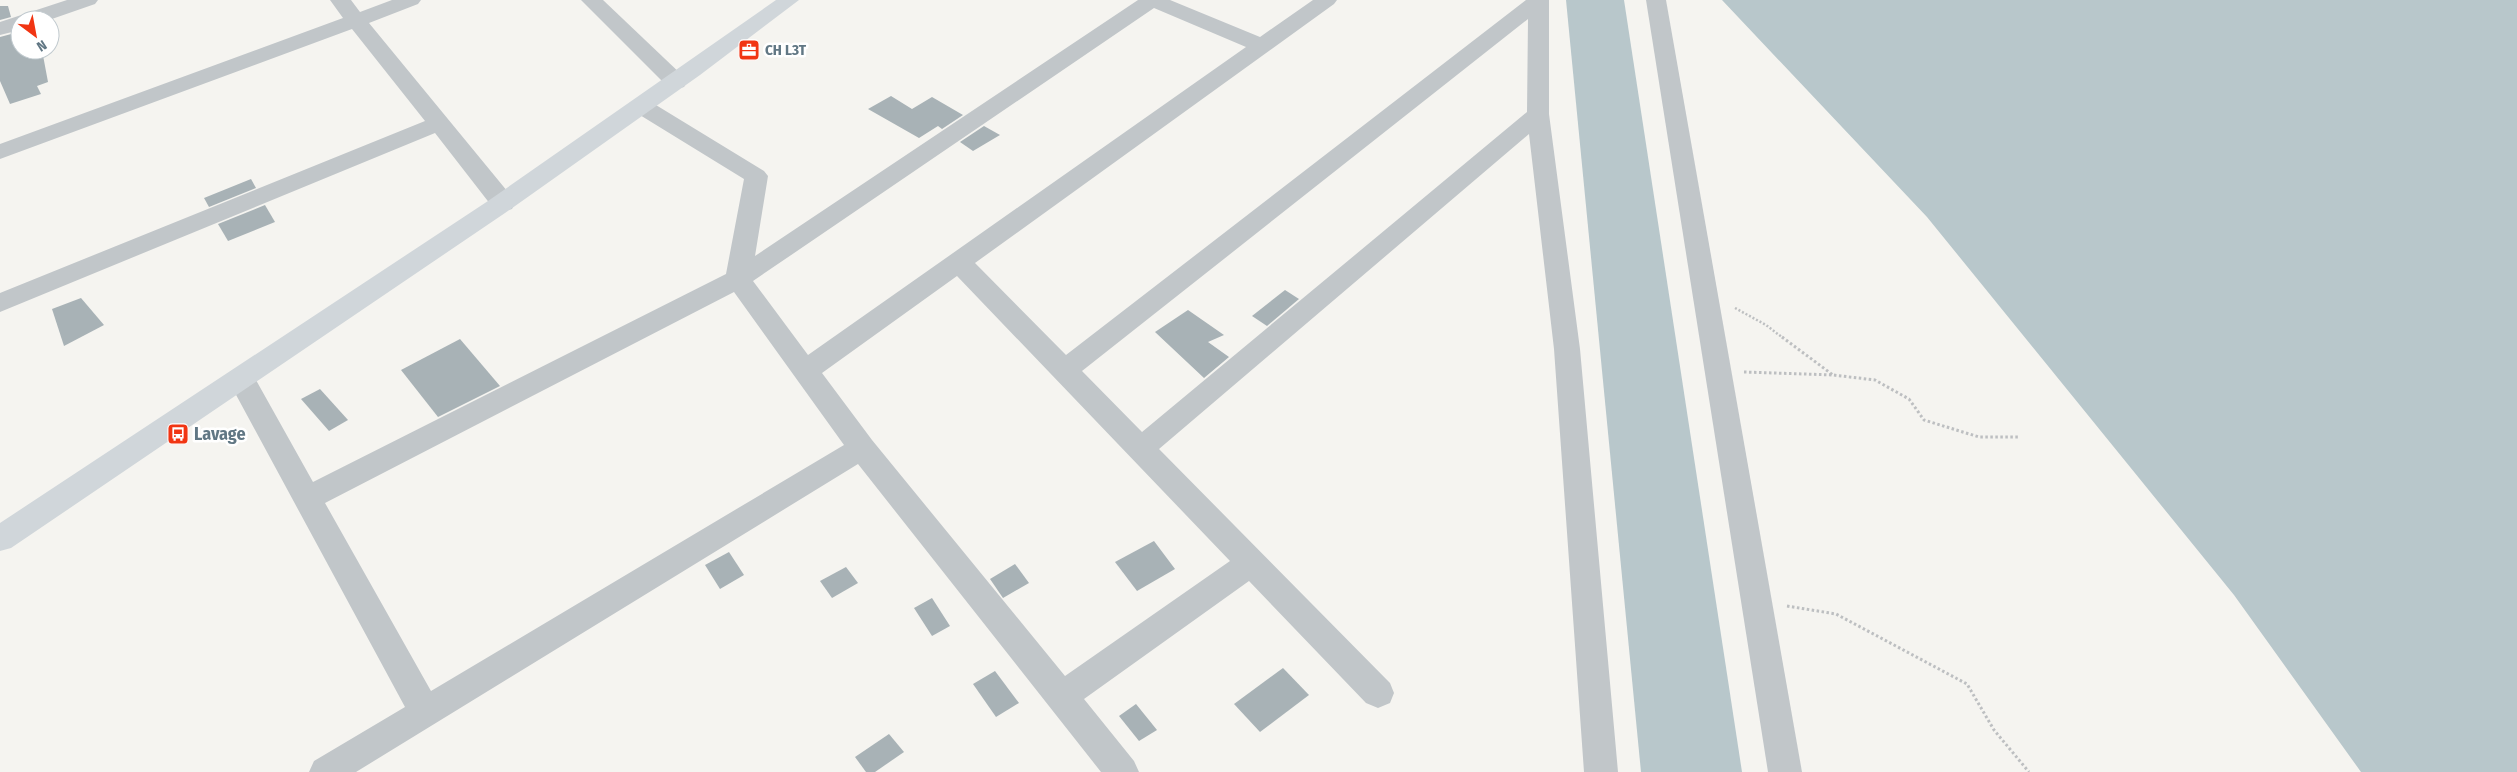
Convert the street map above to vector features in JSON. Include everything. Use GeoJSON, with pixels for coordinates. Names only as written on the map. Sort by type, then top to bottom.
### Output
{"type":"FeatureCollection","features":[{"type":"Feature","properties":{"kind":"main road"},"geometry":{"type":"LineString","coordinates":[[0,539],[242,380],[503,203],[643,107],[789,0]]}},
{"type":"Feature","properties":{"kind":"street"},"geometry":{"type":"LineString","coordinates":[[58,10],[88,0]]}},
{"type":"Feature","properties":{"kind":"street"},"geometry":{"type":"LineString","coordinates":[[340,0],[503,203]]}},
{"type":"Feature","properties":{"kind":"street"},"geometry":{"type":"LineString","coordinates":[[0,152],[411,0]]}},
{"type":"Feature","properties":{"kind":"street"},"geometry":{"type":"LineString","coordinates":[[591,0],[676,82]]}},
{"type":"Feature","properties":{"kind":"street"},"geometry":{"type":"LineString","coordinates":[[307,498],[738,279],[1152,0],[1262,46]]}},
{"type":"Feature","properties":{"kind":"street"},"geometry":{"type":"LineString","coordinates":[[806,371],[1327,0]]}},
{"type":"Feature","properties":{"kind":"street"},"geometry":{"type":"LineString","coordinates":[[1539,0],[1538,114],[1568,349],[1601,772]]}},
{"type":"Feature","properties":{"kind":"street"},"geometry":{"type":"LineString","coordinates":[[1064,371],[1539,0]]}},
{"type":"Feature","properties":{"kind":"street"},"geometry":{"type":"LineString","coordinates":[[1656,0],[1785,772]]}},
{"type":"Feature","properties":{"kind":"street"},"geometry":{"type":"LineString","coordinates":[[643,107],[756,176],[738,279],[862,448],[1122,772]]}},
{"type":"Feature","properties":{"kind":"street"},"geometry":{"type":"LineString","coordinates":[[1140,449],[1538,114]]}},
{"type":"Feature","properties":{"kind":"street"},"geometry":{"type":"LineString","coordinates":[[0,303],[439,123]]}},
{"type":"Feature","properties":{"kind":"street"},"geometry":{"type":"LineString","coordinates":[[959,262],[1378,693]]}},
{"type":"Feature","properties":{"kind":"street"},"geometry":{"type":"LineString","coordinates":[[242,380],[425,712]]}},
{"type":"Feature","properties":{"kind":"street"},"geometry":{"type":"LineString","coordinates":[[326,772],[862,448]]}},
{"type":"Feature","properties":{"kind":"street"},"geometry":{"type":"LineString","coordinates":[[1062,696],[1252,563]]}},
{"type":"Feature","properties":{"kind":"path"},"geometry":{"type":"LineString","coordinates":[[1705,293],[1766,325],[1833,375]]}},
{"type":"Feature","properties":{"kind":"path"},"geometry":{"type":"LineString","coordinates":[[1718,371],[1833,375],[1875,380],[1909,398],[1924,420],[1979,437],[2018,437]]}},
{"type":"Feature","properties":{"kind":"path"},"geometry":{"type":"LineString","coordinates":[[1756,600],[1836,614],[1967,684],[1994,730],[2029,772]]}},
{"type":"Feature","properties":{"kind":"shaded area"},"geometry":{"type":"Polygon","coordinates":[[[1566,0],[1624,0],[1742,772],[1641,772],[1566,0]]]}},
{"type":"Feature","properties":{"kind":"shaded area"},"geometry":{"type":"Polygon","coordinates":[[[1722,0],[2517,0],[2517,772],[2361,772],[2234,595],[1927,217],[1722,0]]]}},
{"type":"Feature","properties":{"kind":"building"},"geometry":{"type":"Polygon","coordinates":[[[0,6],[8,6],[10,17],[0,20],[0,6]]]}},
{"type":"Feature","properties":{"kind":"building"},"geometry":{"type":"Polygon","coordinates":[[[10,34],[10,60],[44,60],[48,82],[37,86],[41,94],[10,104],[0,81],[0,37],[10,34]]]}},
{"type":"Feature","properties":{"kind":"building"},"geometry":{"type":"Polygon","coordinates":[[[891,96],[912,109],[932,97],[963,115],[942,129],[938,126],[919,138],[868,109],[891,96]]]}},
{"type":"Feature","properties":{"kind":"building"},"geometry":{"type":"Polygon","coordinates":[[[984,126],[1000,135],[973,151],[960,142],[984,126]]]}},
{"type":"Feature","properties":{"kind":"building"},"geometry":{"type":"Polygon","coordinates":[[[251,179],[256,188],[209,207],[204,198],[251,179]]]}},
{"type":"Feature","properties":{"kind":"building"},"geometry":{"type":"Polygon","coordinates":[[[265,205],[275,222],[228,241],[218,224],[265,205]]]}},
{"type":"Feature","properties":{"kind":"building"},"geometry":{"type":"Polygon","coordinates":[[[1285,290],[1299,299],[1267,326],[1252,316],[1285,290]]]}},
{"type":"Feature","properties":{"kind":"building"},"geometry":{"type":"Polygon","coordinates":[[[81,298],[104,325],[64,346],[52,309],[81,298]]]}},
{"type":"Feature","properties":{"kind":"building"},"geometry":{"type":"Polygon","coordinates":[[[1188,310],[1224,335],[1208,342],[1229,357],[1204,378],[1155,332],[1188,310]]]}},
{"type":"Feature","properties":{"kind":"building"},"geometry":{"type":"Polygon","coordinates":[[[460,339],[500,386],[438,417],[401,370],[460,339]]]}},
{"type":"Feature","properties":{"kind":"building"},"geometry":{"type":"Polygon","coordinates":[[[320,389],[348,420],[329,431],[301,399],[320,389]]]}},
{"type":"Feature","properties":{"kind":"building"},"geometry":{"type":"Polygon","coordinates":[[[1154,541],[1175,569],[1137,591],[1115,562],[1154,541]]]}},
{"type":"Feature","properties":{"kind":"building"},"geometry":{"type":"Polygon","coordinates":[[[729,552],[744,575],[720,589],[705,565],[729,552]]]}},
{"type":"Feature","properties":{"kind":"building"},"geometry":{"type":"Polygon","coordinates":[[[1015,564],[1029,583],[1003,598],[990,579],[1015,564]]]}},
{"type":"Feature","properties":{"kind":"building"},"geometry":{"type":"Polygon","coordinates":[[[846,567],[858,583],[832,598],[820,581],[846,567]]]}},
{"type":"Feature","properties":{"kind":"building"},"geometry":{"type":"Polygon","coordinates":[[[932,598],[950,626],[932,636],[914,608],[932,598]]]}},
{"type":"Feature","properties":{"kind":"building"},"geometry":{"type":"Polygon","coordinates":[[[1283,668],[1309,695],[1260,732],[1234,704],[1283,668]]]}},
{"type":"Feature","properties":{"kind":"building"},"geometry":{"type":"Polygon","coordinates":[[[995,671],[1019,703],[996,717],[973,684],[995,671]]]}},
{"type":"Feature","properties":{"kind":"building"},"geometry":{"type":"Polygon","coordinates":[[[1136,704],[1157,730],[1139,741],[1119,716],[1136,704]]]}},
{"type":"Feature","properties":{"kind":"building"},"geometry":{"type":"Polygon","coordinates":[[[889,734],[904,752],[875,772],[866,772],[855,757],[889,734]]]}},
{"type":"Feature","properties":{"kind":"place","name":"CH L3T"},"geometry":{"type":"Point","coordinates":[749,50]}},
{"type":"Feature","properties":{"kind":"place","name":"Lavage"},"geometry":{"type":"Point","coordinates":[178,434]}}]}
